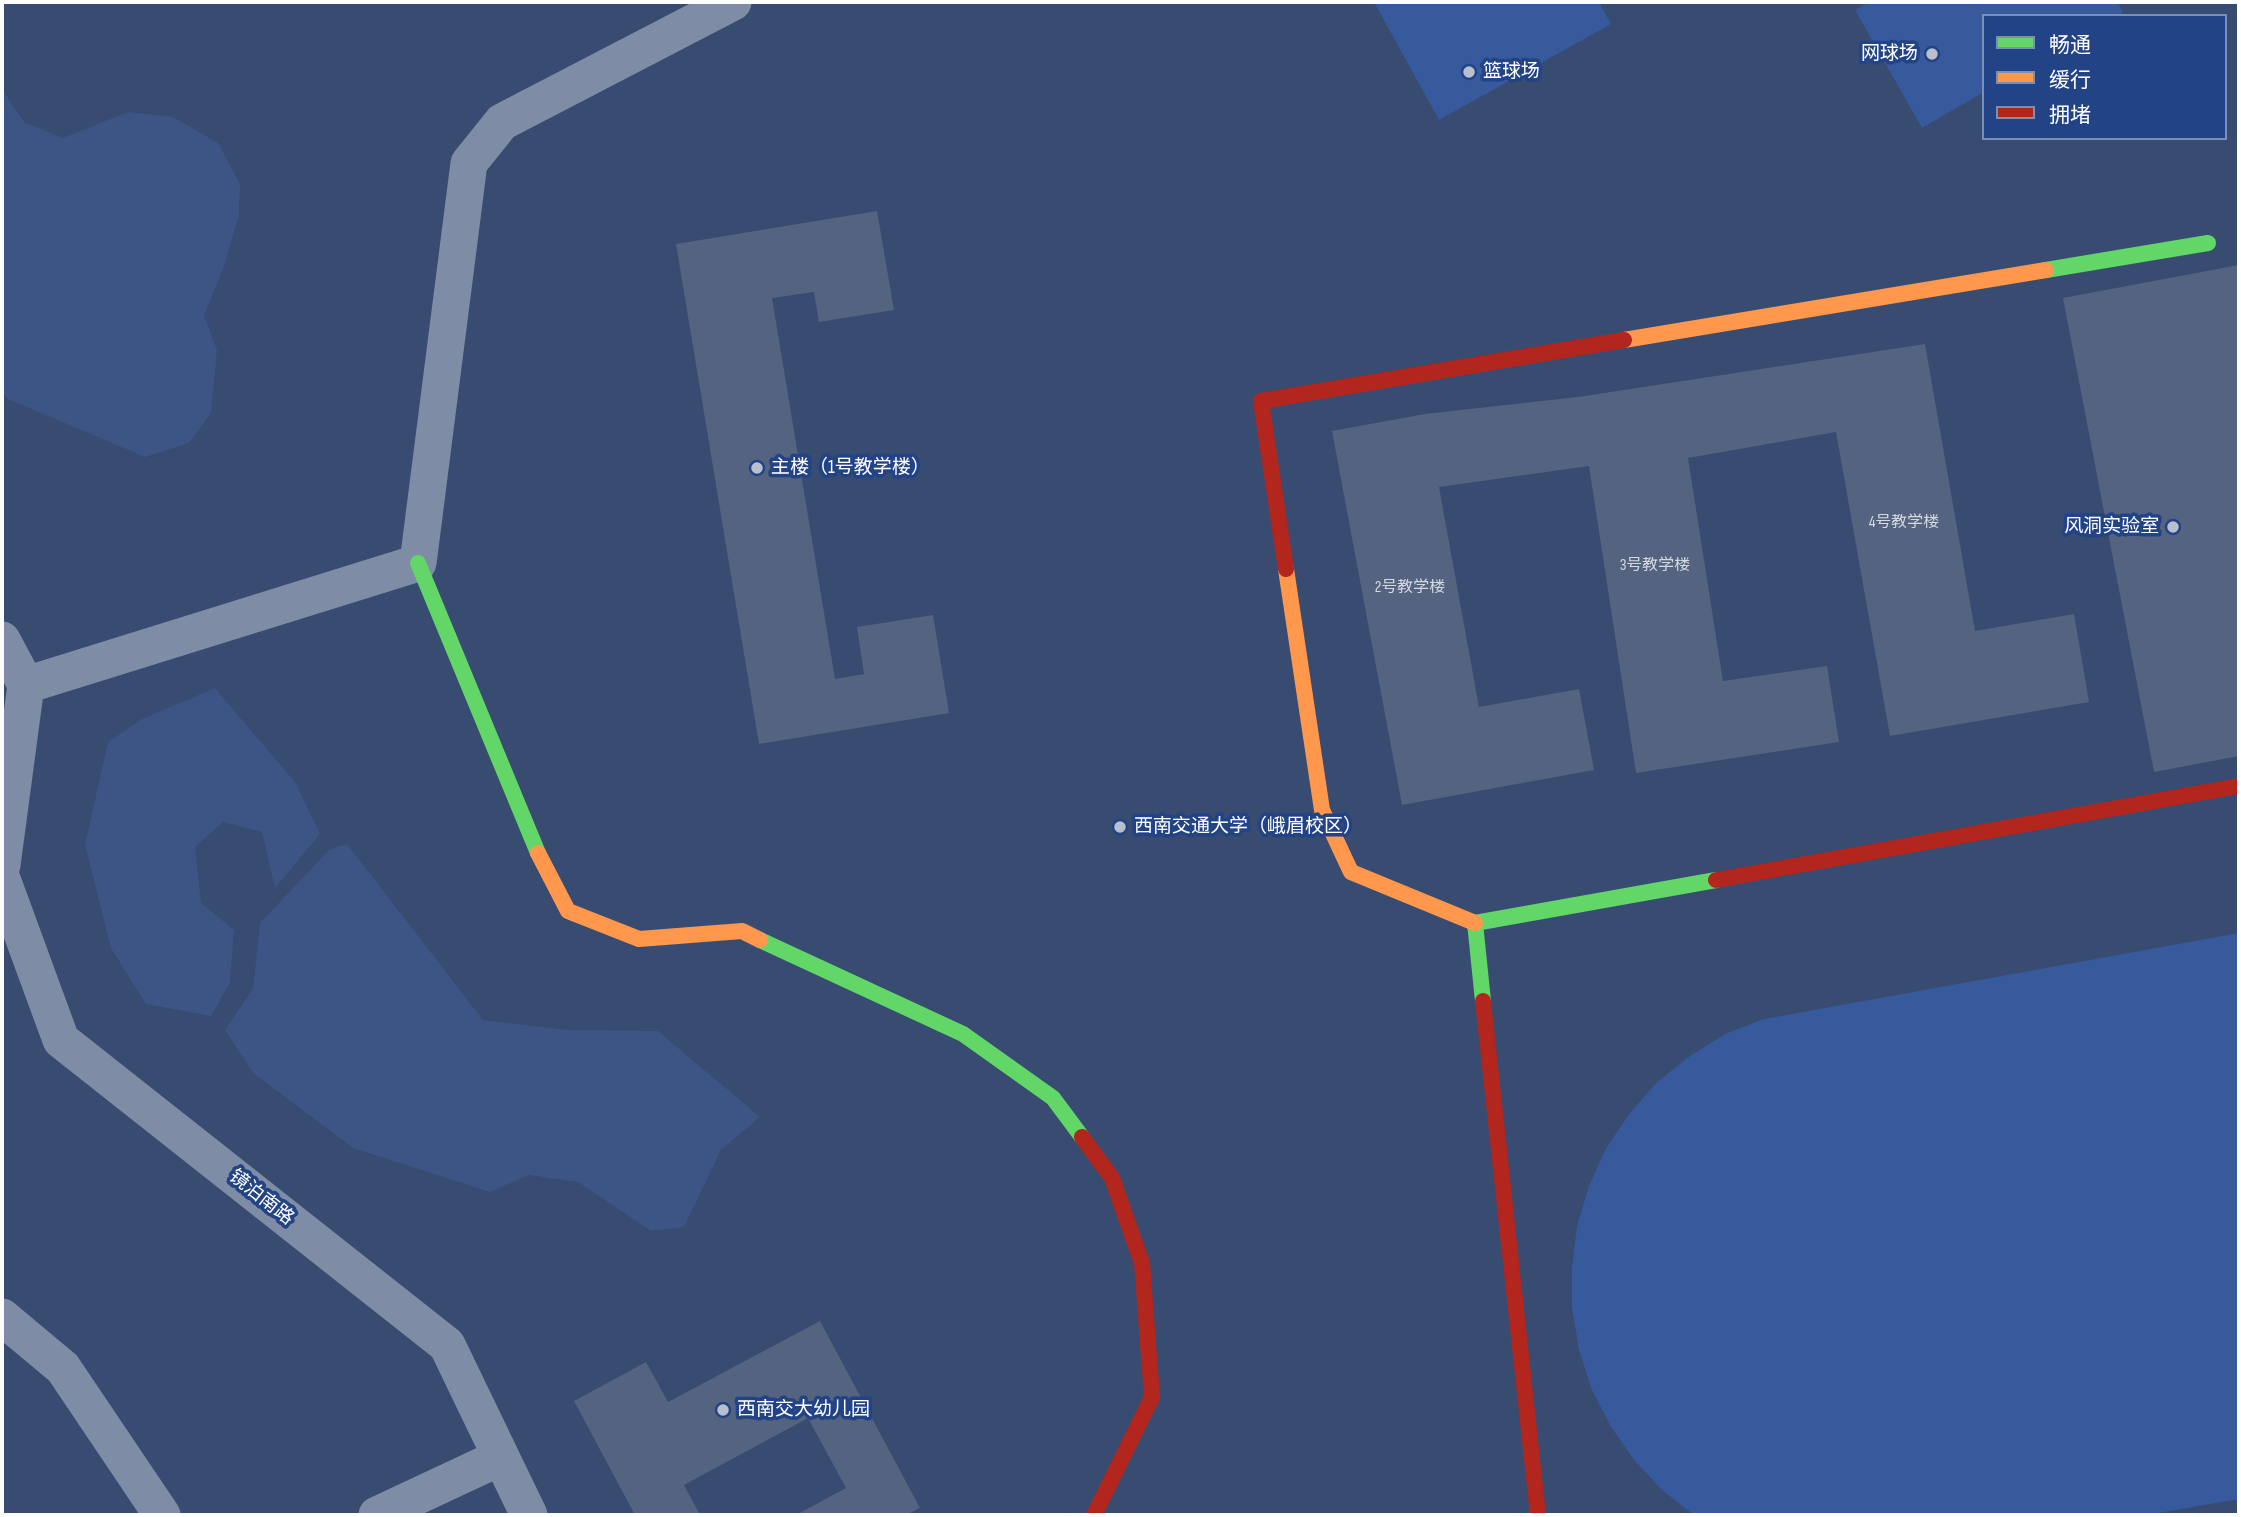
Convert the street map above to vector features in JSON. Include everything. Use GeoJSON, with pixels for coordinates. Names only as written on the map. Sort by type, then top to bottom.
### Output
{"type":"FeatureCollection","features":[{"type":"Feature","properties":{"kind":"street"},"geometry":{"type":"LineString","coordinates":[[733,2],[502,122],[469,163],[418,564],[531,840],[568,911],[639,939],[742,931],[963,1034],[1053,1098],[1112,1178],[1142,1263],[1152,1397],[1094,1515]]}},
{"type":"Feature","properties":{"kind":"street"},"geometry":{"type":"LineString","coordinates":[[2208,243],[1261,401],[1322,810],[1351,872],[1475,923],[2239,786]]}},
{"type":"Feature","properties":{"kind":"street"},"geometry":{"type":"LineString","coordinates":[[26,685],[418,564]]}},
{"type":"Feature","properties":{"kind":"street"},"geometry":{"type":"LineString","coordinates":[[2,640],[26,685],[2,865]]}},
{"type":"Feature","properties":{"kind":"street","name":"镜泊南路"},"geometry":{"type":"LineString","coordinates":[[2,879],[61,1040],[447,1345],[529,1515]]}},
{"type":"Feature","properties":{"kind":"street"},"geometry":{"type":"LineString","coordinates":[[1475,923],[1538,1515]]}},
{"type":"Feature","properties":{"kind":"street"},"geometry":{"type":"LineString","coordinates":[[2,1317],[63,1368],[162,1515]]}},
{"type":"Feature","properties":{"kind":"street"},"geometry":{"type":"LineString","coordinates":[[377,1515],[501,1457]]}},
{"type":"Feature","properties":{"kind":"shaded area","name":"篮球场"},"geometry":{"type":"Polygon","coordinates":[[[1374,2],[1599,2],[1611,24],[1439,120],[1374,2]]]}},
{"type":"Feature","properties":{"kind":"shaded area","name":"网球场"},"geometry":{"type":"Polygon","coordinates":[[[1870,2],[2117,2],[2123,12],[1982,14],[1982,93],[1922,128],[1855,10],[1870,2]]]}},
{"type":"Feature","properties":{"kind":"shaded area"},"geometry":{"type":"Polygon","coordinates":[[[2,89],[24,122],[63,138],[128,112],[173,117],[218,143],[240,184],[239,215],[223,269],[204,315],[217,351],[211,413],[189,443],[145,457],[8,399],[2,392],[2,89]]]}},
{"type":"Feature","properties":{"kind":"shaded area"},"geometry":{"type":"Polygon","coordinates":[[[215,688],[295,782],[320,834],[275,888],[262,832],[223,822],[195,847],[201,903],[234,930],[230,982],[211,1016],[146,1004],[111,948],[85,845],[108,742],[142,719],[215,688]]]}},
{"type":"Feature","properties":{"kind":"shaded area"},"geometry":{"type":"Polygon","coordinates":[[[347,844],[483,1020],[568,1030],[658,1031],[760,1117],[721,1150],[684,1227],[651,1231],[578,1182],[529,1175],[490,1192],[353,1148],[253,1073],[225,1030],[253,989],[260,923],[329,850],[347,844]]]}},
{"type":"Feature","properties":{"kind":"shaded area"},"geometry":{"type":"Polygon","coordinates":[[[2239,933],[2239,1499],[2147,1515],[1694,1515],[1663,1491],[1635,1461],[1611,1427],[1592,1390],[1579,1350],[1572,1308],[1572,1267],[1577,1226],[1589,1186],[1606,1148],[1630,1113],[1657,1082],[1690,1056],[1725,1034],[1764,1019],[2239,933]]]}},
{"type":"Feature","properties":{"kind":"building","name":"主楼（1号教学楼）"},"geometry":{"type":"Polygon","coordinates":[[[877,211],[894,310],[819,322],[814,292],[772,298],[835,679],[864,674],[857,627],[933,615],[949,713],[759,744],[676,244],[877,211]]]}},
{"type":"Feature","properties":{"kind":"building","name":"风洞实验室"},"geometry":{"type":"Polygon","coordinates":[[[2239,265],[2239,756],[2154,772],[2063,298],[2239,265]]]}},
{"type":"Feature","properties":{"kind":"building"},"geometry":{"type":"Polygon","coordinates":[[[1925,344],[1975,631],[2074,614],[2089,702],[1890,736],[1836,432],[1688,458],[1723,681],[1827,666],[1839,742],[1636,773],[1589,466],[1439,487],[1479,707],[1579,689],[1594,770],[1402,805],[1332,431],[1425,414],[1578,397],[1925,344]]]}},
{"type":"Feature","properties":{"kind":"building","name":"西南交大幼儿园"},"geometry":{"type":"Polygon","coordinates":[[[820,1321],[920,1508],[906,1515],[796,1515],[846,1488],[808,1418],[684,1485],[700,1515],[635,1515],[574,1401],[646,1362],[668,1402],[820,1321]]]}},
{"type":"Feature","properties":{"kind":"traffic: fast"},"geometry":{"type":"LineString","coordinates":[[2046,270],[2208,243]]}},
{"type":"Feature","properties":{"kind":"traffic: fast"},"geometry":{"type":"LineString","coordinates":[[418,563],[538,853]]}},
{"type":"Feature","properties":{"kind":"traffic: fast"},"geometry":{"type":"LineString","coordinates":[[1483,1001],[1475,923],[1716,880]]}},
{"type":"Feature","properties":{"kind":"traffic: fast"},"geometry":{"type":"LineString","coordinates":[[760,940],[963,1034],[1053,1098],[1082,1137]]}},
{"type":"Feature","properties":{"kind":"traffic: slow"},"geometry":{"type":"LineString","coordinates":[[1624,340],[2046,270]]}},
{"type":"Feature","properties":{"kind":"traffic: slow"},"geometry":{"type":"LineString","coordinates":[[1286,569],[1322,810],[1351,872],[1475,923]]}},
{"type":"Feature","properties":{"kind":"traffic: slow"},"geometry":{"type":"LineString","coordinates":[[538,853],[568,911],[639,939],[742,931],[760,940]]}},
{"type":"Feature","properties":{"kind":"traffic: jam"},"geometry":{"type":"LineString","coordinates":[[1286,569],[1261,401],[1624,340]]}},
{"type":"Feature","properties":{"kind":"traffic: jam"},"geometry":{"type":"LineString","coordinates":[[1716,880],[2239,786]]}},
{"type":"Feature","properties":{"kind":"traffic: jam"},"geometry":{"type":"LineString","coordinates":[[1483,1001],[1538,1515]]}},
{"type":"Feature","properties":{"kind":"traffic: jam"},"geometry":{"type":"LineString","coordinates":[[1082,1137],[1112,1178],[1142,1263],[1152,1397],[1094,1515]]}},
{"type":"Feature","properties":{"kind":"place","name":"网球场"},"geometry":{"type":"Point","coordinates":[1932,54]}},
{"type":"Feature","properties":{"kind":"place","name":"篮球场"},"geometry":{"type":"Point","coordinates":[1469,72]}},
{"type":"Feature","properties":{"kind":"place","name":"主楼（1号教学楼）"},"geometry":{"type":"Point","coordinates":[757,468]}},
{"type":"Feature","properties":{"kind":"place","name":"风洞实验室"},"geometry":{"type":"Point","coordinates":[2173,527]}},
{"type":"Feature","properties":{"kind":"place","name":"西南交通大学（峨眉校区）"},"geometry":{"type":"Point","coordinates":[1120,827]}},
{"type":"Feature","properties":{"kind":"place","name":"西南交大幼儿园"},"geometry":{"type":"Point","coordinates":[723,1410]}}]}
